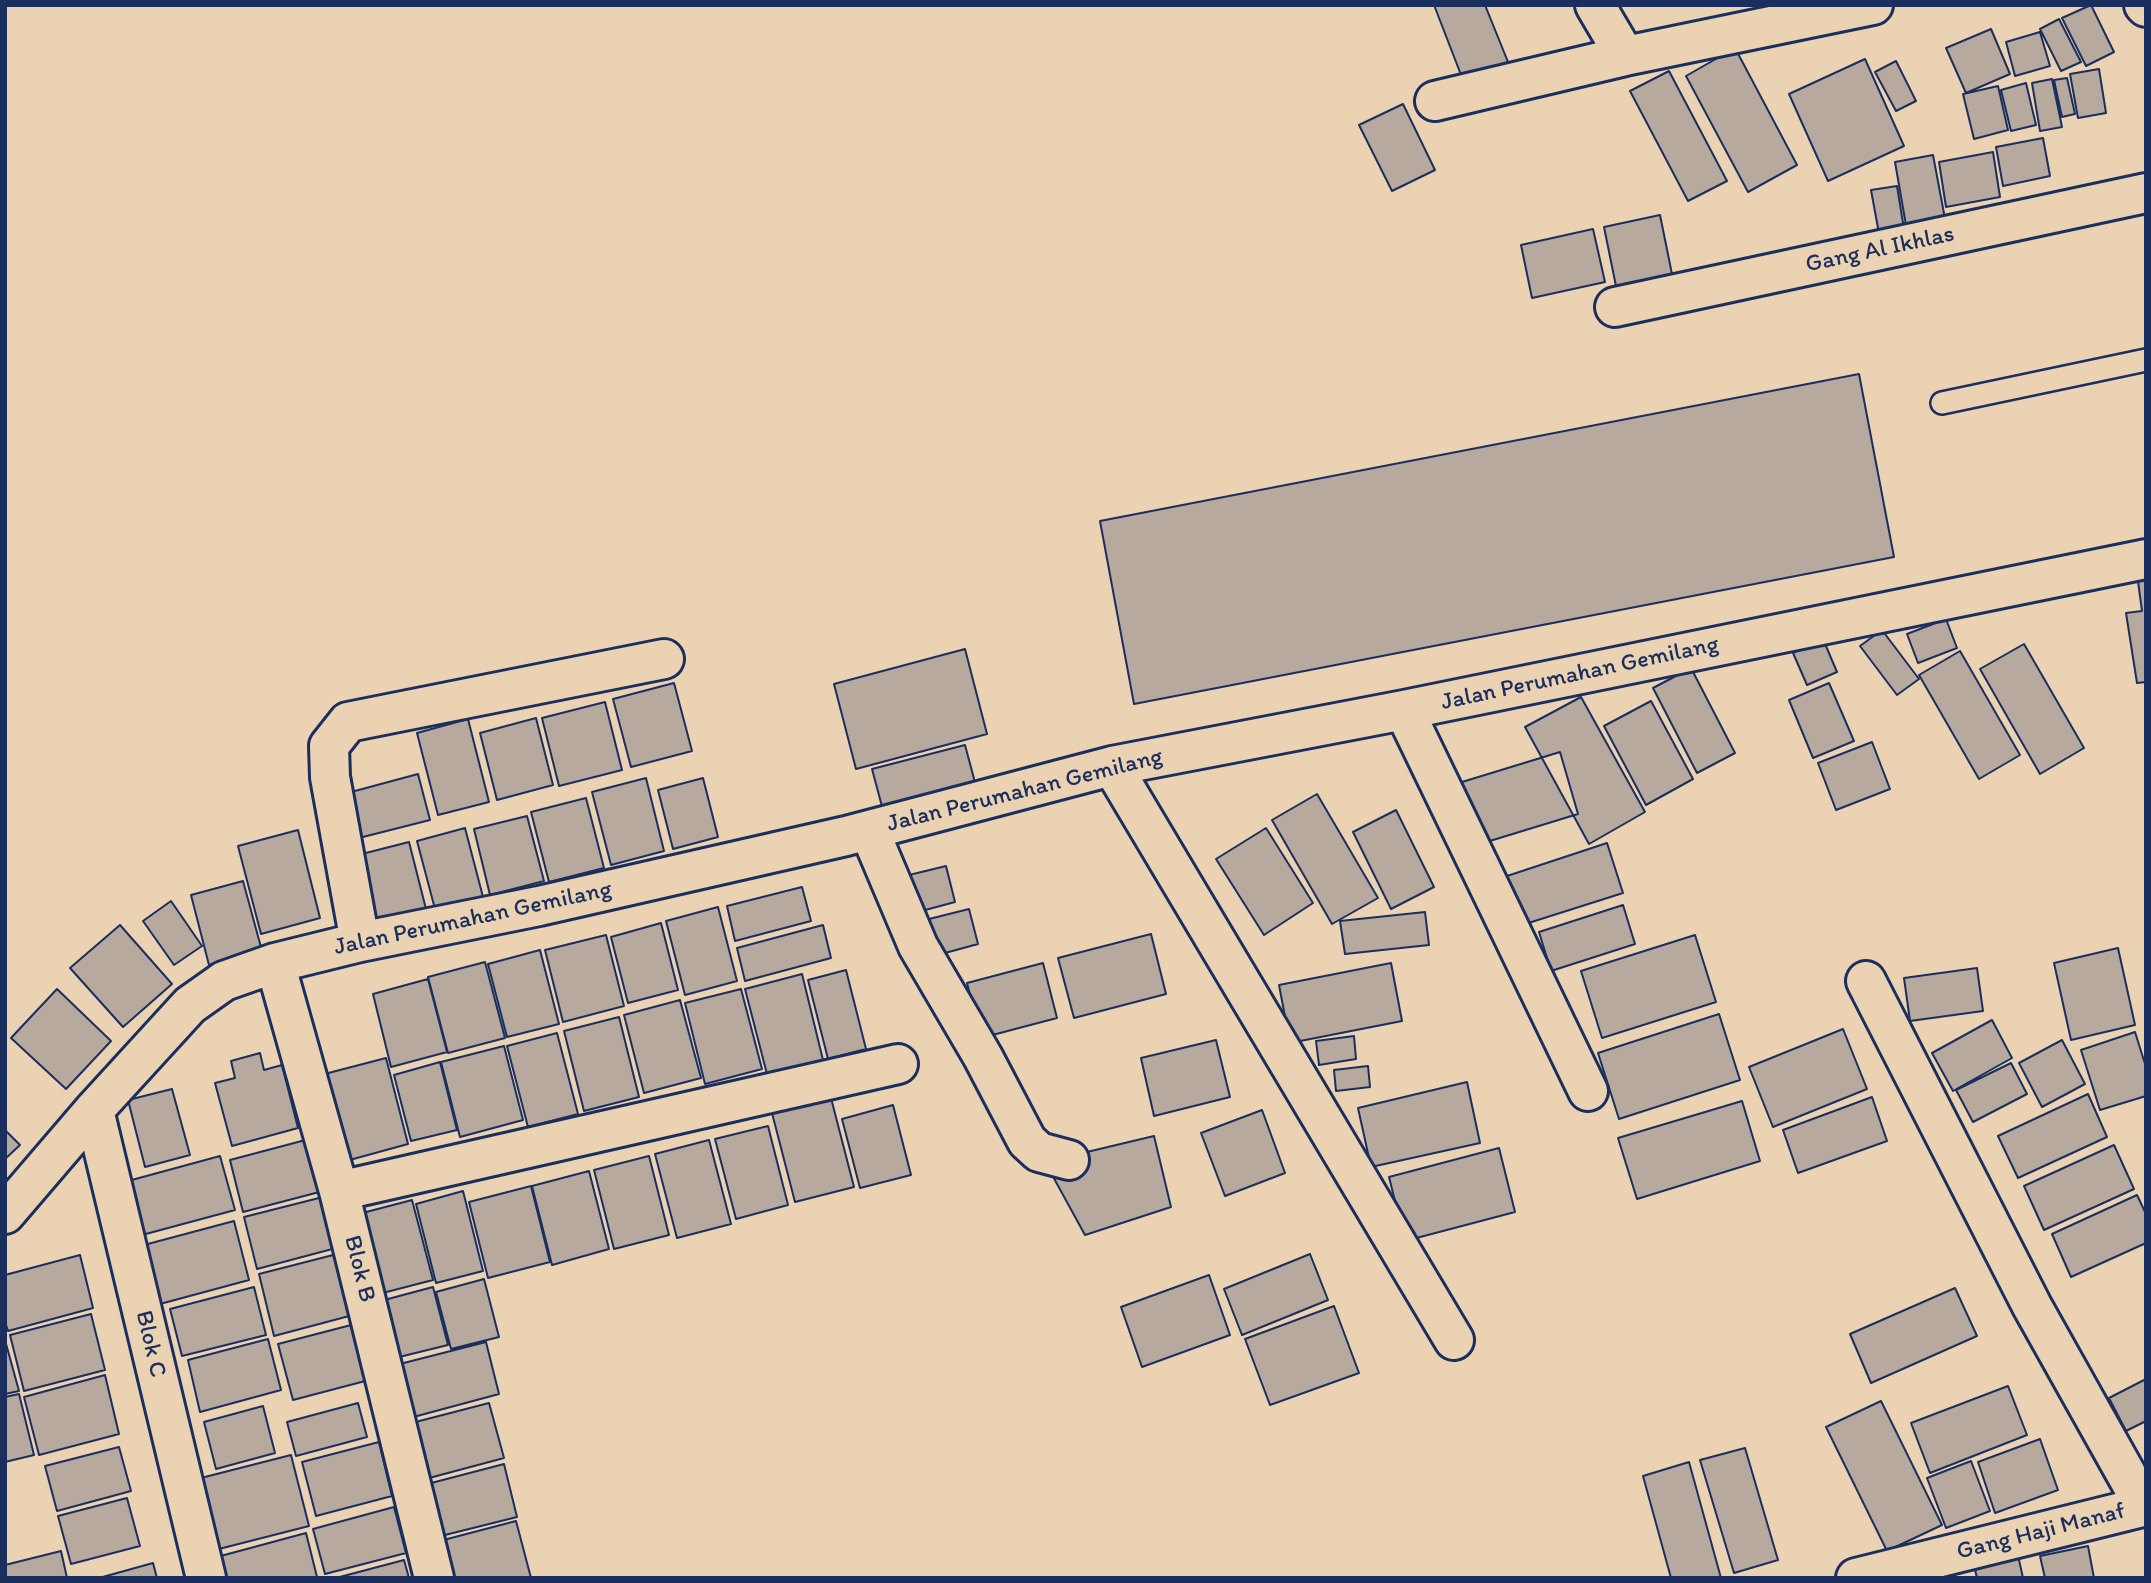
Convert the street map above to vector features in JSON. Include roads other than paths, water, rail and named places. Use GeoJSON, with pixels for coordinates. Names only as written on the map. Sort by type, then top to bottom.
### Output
{"type":"FeatureCollection","features":[{"type":"Feature","properties":{"kind":"street"},"geometry":{"type":"LineString","coordinates":[[1595,5],[1625,56]]}},
{"type":"Feature","properties":{"kind":"street"},"geometry":{"type":"LineString","coordinates":[[1435,101],[1625,56],[1873,5]]}},
{"type":"Feature","properties":{"kind":"street","name":"Gang Al Ikhlas"},"geometry":{"type":"LineString","coordinates":[[1615,307],[2146,193]]}},
{"type":"Feature","properties":{"kind":"street","name":"Jalan Perumahan Gemilang"},"geometry":{"type":"LineString","coordinates":[[5,1214],[94,1110],[190,1005],[224,981],[275,963],[857,833],[1112,766],[1404,710],[2146,559]]}},
{"type":"Feature","properties":{"kind":"street"},"geometry":{"type":"LineString","coordinates":[[360,942],[330,777],[329,746],[348,722],[664,659]]}},
{"type":"Feature","properties":{"kind":"street"},"geometry":{"type":"LineString","coordinates":[[1404,710],[1588,1091]]}},
{"type":"Feature","properties":{"kind":"street"},"geometry":{"type":"LineString","coordinates":[[1112,766],[1454,1340]]}},
{"type":"Feature","properties":{"kind":"street"},"geometry":{"type":"LineString","coordinates":[[857,833],[1027,1141],[1039,1153],[1069,1160]]}},
{"type":"Feature","properties":{"kind":"street","name":"Blok B"},"geometry":{"type":"LineString","coordinates":[[275,963],[340,1191],[434,1578]]}},
{"type":"Feature","properties":{"kind":"street"},"geometry":{"type":"LineString","coordinates":[[1866,981],[2032,1306],[2145,1506]]}},
{"type":"Feature","properties":{"kind":"street"},"geometry":{"type":"LineString","coordinates":[[340,1191],[898,1064]]}},
{"type":"Feature","properties":{"kind":"street","name":"Blok C"},"geometry":{"type":"LineString","coordinates":[[94,1110],[206,1578]]}},
{"type":"Feature","properties":{"kind":"street","name":"Gang Haji Manaf"},"geometry":{"type":"LineString","coordinates":[[1856,1578],[2145,1506]]}},
{"type":"Feature","properties":{"kind":"lane"},"geometry":{"type":"LineString","coordinates":[[1942,403],[2146,360]]}}]}
